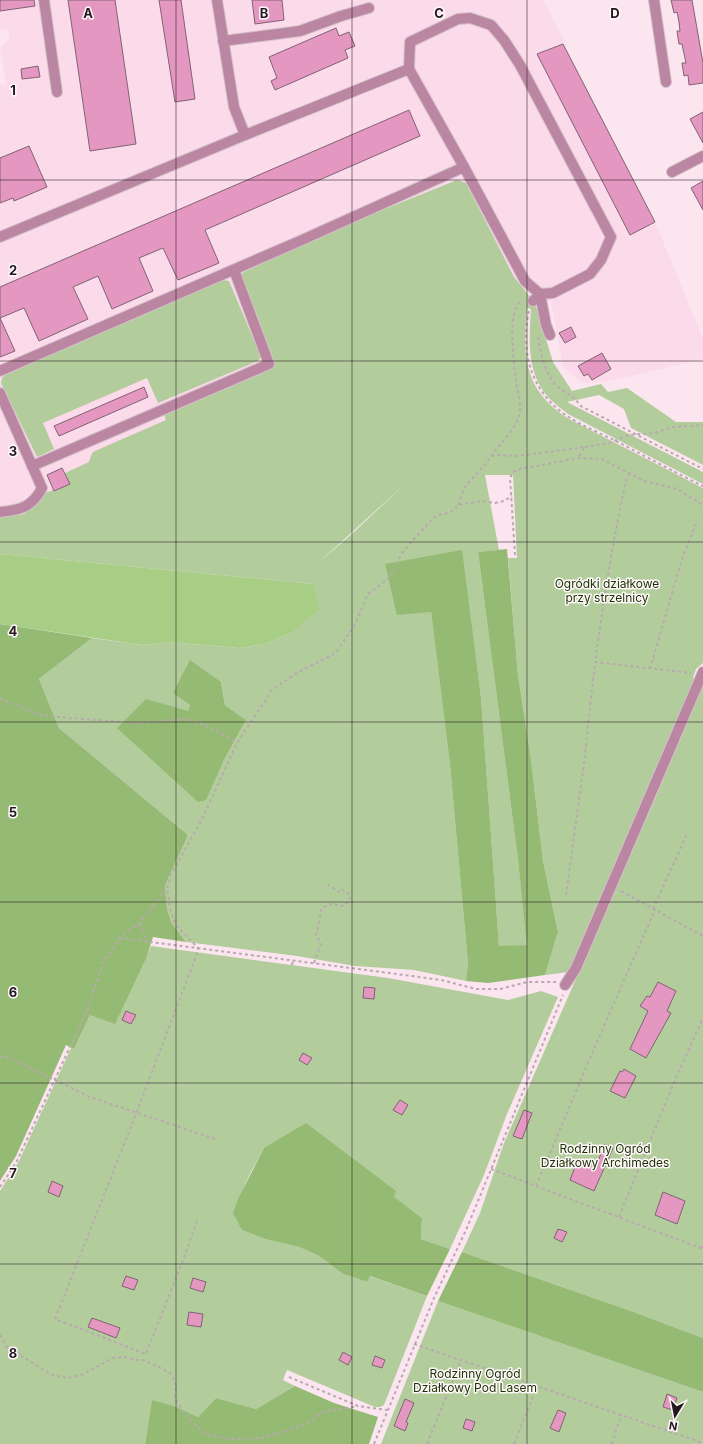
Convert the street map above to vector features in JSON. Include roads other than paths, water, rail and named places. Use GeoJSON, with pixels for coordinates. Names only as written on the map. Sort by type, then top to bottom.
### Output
{"type":"FeatureCollection","features":[{"type":"Feature","properties":{"kind":"lane"},"geometry":{"type":"LineString","coordinates":[[44,0],[57,92]]}},
{"type":"Feature","properties":{"kind":"lane"},"geometry":{"type":"LineString","coordinates":[[217,0],[234,107],[245,135]]}},
{"type":"Feature","properties":{"kind":"lane"},"geometry":{"type":"LineString","coordinates":[[654,0],[666,82]]}},
{"type":"Feature","properties":{"kind":"lane"},"geometry":{"type":"LineString","coordinates":[[223,41],[300,31],[341,16],[369,8]]}},
{"type":"Feature","properties":{"kind":"lane"},"geometry":{"type":"LineString","coordinates":[[533,300],[552,293],[590,274],[601,260],[611,237],[520,65],[504,40],[491,25],[470,18],[458,18],[410,42],[409,69],[464,167],[525,281],[533,300],[550,335]]}},
{"type":"Feature","properties":{"kind":"lane"},"geometry":{"type":"LineString","coordinates":[[0,237],[245,135],[409,69]]}},
{"type":"Feature","properties":{"kind":"lane"},"geometry":{"type":"LineString","coordinates":[[672,172],[703,156]]}},
{"type":"Feature","properties":{"kind":"lane"},"geometry":{"type":"LineString","coordinates":[[0,371],[234,270],[464,167]]}},
{"type":"Feature","properties":{"kind":"lane"},"geometry":{"type":"LineString","coordinates":[[32,466],[269,364],[234,270]]}},
{"type":"Feature","properties":{"kind":"lane"},"geometry":{"type":"LineString","coordinates":[[0,393],[42,488],[36,498],[19,510],[0,512]]}},
{"type":"Feature","properties":{"kind":"lane"},"geometry":{"type":"LineString","coordinates":[[565,985],[582,955],[699,673]]}},
{"type":"Feature","properties":{"kind":"park label","name":"Ogródki działkowe przy strzelnicy"},"geometry":{"type":"Point","coordinates":[607,591]}},
{"type":"Feature","properties":{"kind":"park label","name":"Rodzinny Ogród Działkowy Archimedes"},"geometry":{"type":"Point","coordinates":[605,1156]}},
{"type":"Feature","properties":{"kind":"park label","name":"Rodzinny Ogród Działkowy Pod Lasem"},"geometry":{"type":"Point","coordinates":[475,1381]}}]}
